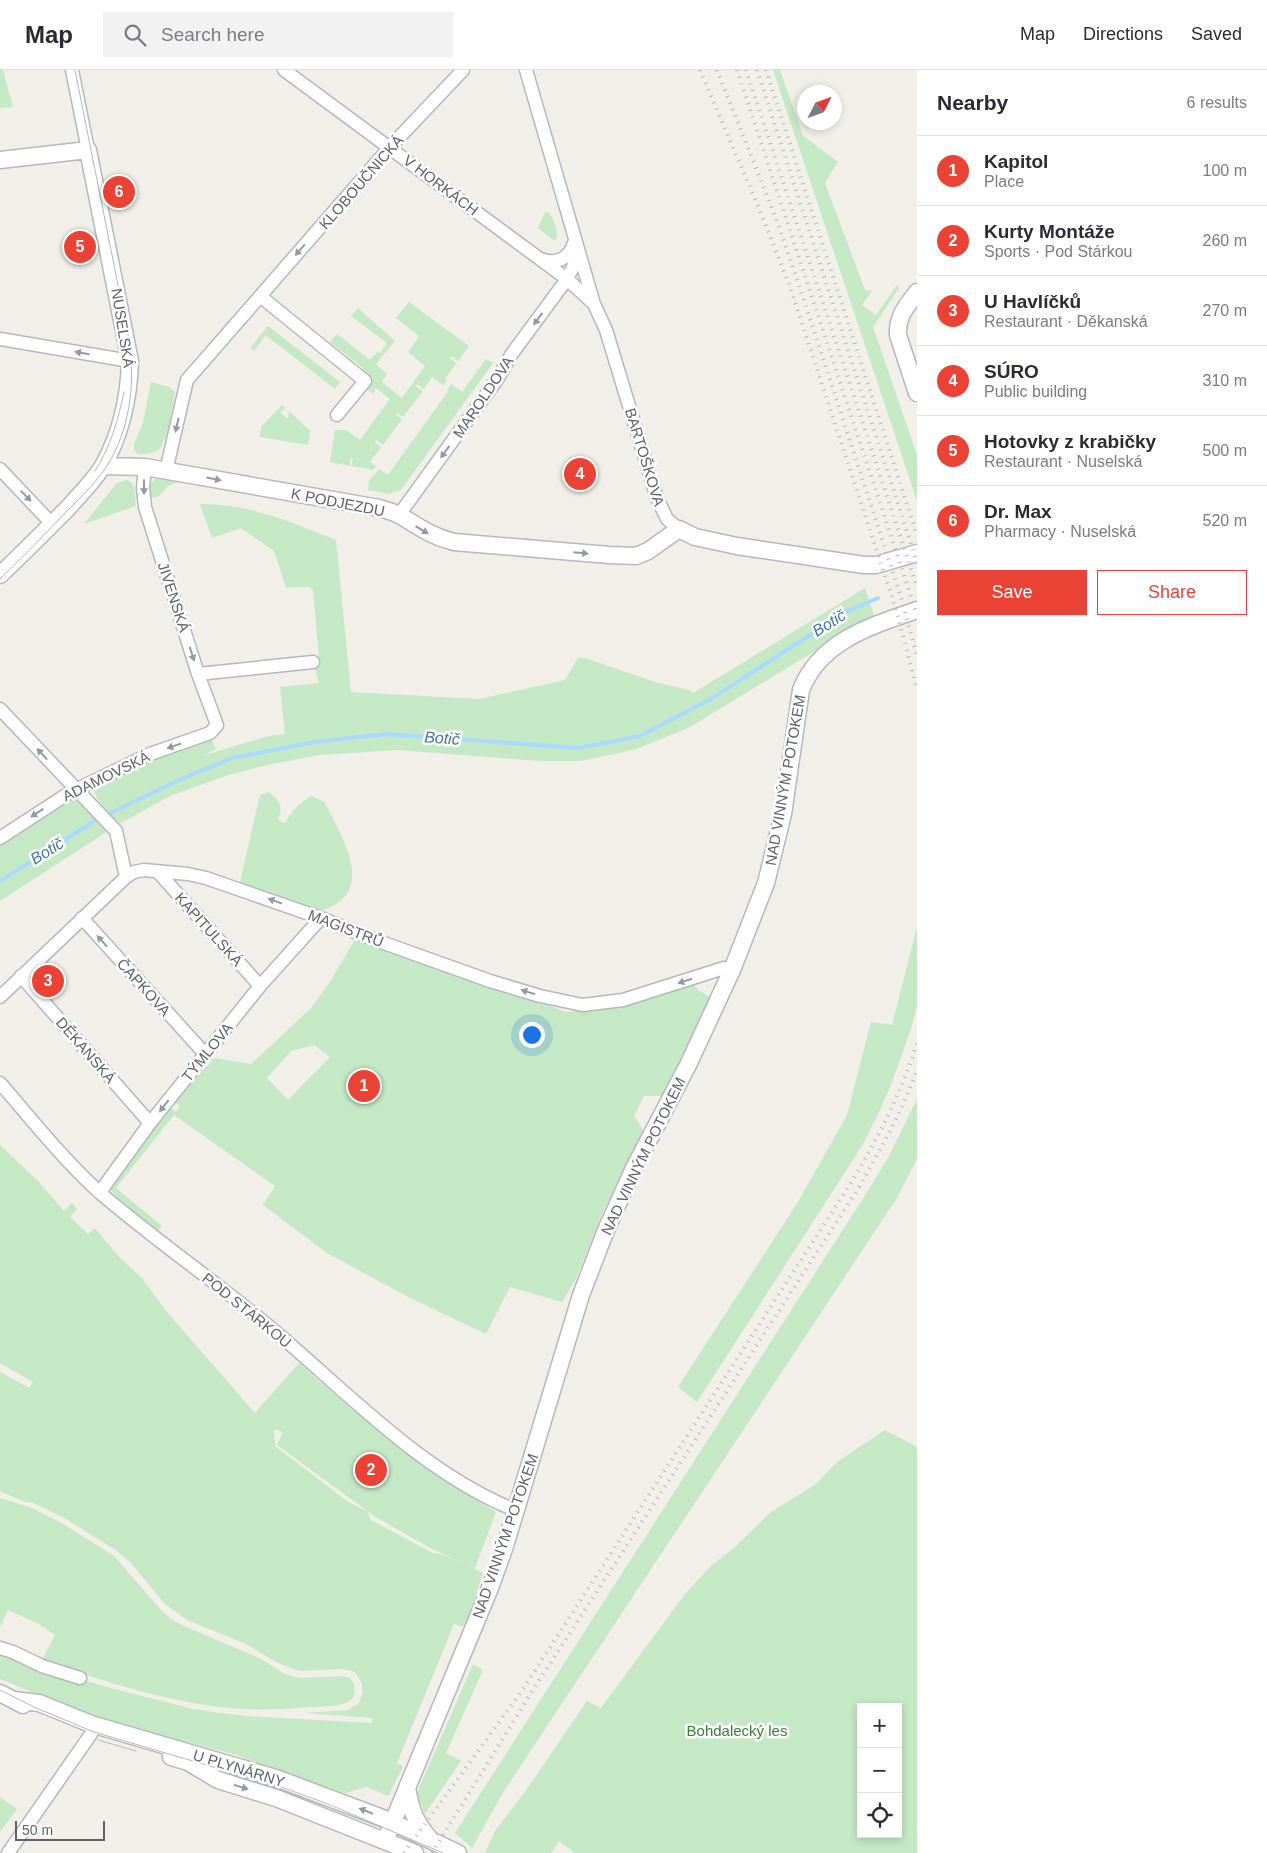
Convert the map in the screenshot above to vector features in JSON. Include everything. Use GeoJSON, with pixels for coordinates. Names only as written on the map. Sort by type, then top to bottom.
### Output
{"type":"FeatureCollection","features":[{"type":"Feature","properties":{"kind":"street","name":"NUSELSKÁ"},"geometry":{"type":"LineString","coordinates":[[0,575],[84,491],[104,466],[118,435],[130,375],[130,361],[72,70]]}},
{"type":"Feature","properties":{"kind":"street","name":"V HORKÁCH"},"geometry":{"type":"LineString","coordinates":[[284,70],[566,279],[594,304]]}},
{"type":"Feature","properties":{"kind":"street","name":"KLOBOUČNICKÁ"},"geometry":{"type":"LineString","coordinates":[[166,471],[187,380],[390,148],[464,70]]}},
{"type":"Feature","properties":{"kind":"street","name":"BARTOŠKOVA"},"geometry":{"type":"LineString","coordinates":[[526,70],[594,304],[606,330],[660,506],[667,519],[679,529],[695,537],[737,546],[864,565],[876,564],[917,553]]}},
{"type":"Feature","properties":{"kind":"street"},"geometry":{"type":"LineString","coordinates":[[0,160],[88,150]]}},
{"type":"Feature","properties":{"kind":"street"},"geometry":{"type":"LineString","coordinates":[[538,258],[544,261],[555,262],[566,258],[572,250],[574,234]]}},
{"type":"Feature","properties":{"kind":"street","name":"BARTOŠKOVA"},"geometry":{"type":"LineString","coordinates":[[566,279],[574,265],[574,234]]}},
{"type":"Feature","properties":{"kind":"street","name":"MAROLDOVA"},"geometry":{"type":"LineString","coordinates":[[399,515],[498,378],[511,355],[566,279]]}},
{"type":"Feature","properties":{"kind":"street"},"geometry":{"type":"LineString","coordinates":[[917,292],[901,314],[897,326],[898,335],[917,392]]}},
{"type":"Feature","properties":{"kind":"street"},"geometry":{"type":"LineString","coordinates":[[260,296],[365,381],[337,415]]}},
{"type":"Feature","properties":{"kind":"street"},"geometry":{"type":"LineString","coordinates":[[0,339],[130,361]]}},
{"type":"Feature","properties":{"kind":"street","name":"K PODJEZDU"},"geometry":{"type":"LineString","coordinates":[[104,466],[166,471],[378,508],[399,515],[439,539],[454,542],[636,556],[648,551],[679,529]]}},
{"type":"Feature","properties":{"kind":"street","name":"JIVENSKÁ"},"geometry":{"type":"LineString","coordinates":[[145,468],[142,488],[145,507],[216,725]]}},
{"type":"Feature","properties":{"kind":"street"},"geometry":{"type":"LineString","coordinates":[[0,469],[52,524]]}},
{"type":"Feature","properties":{"kind":"street","name":"NAD VINNÝM POTOKEM"},"geometry":{"type":"LineString","coordinates":[[385,1841],[490,1588],[581,1295],[606,1230],[634,1168],[688,1065],[732,970],[766,884],[783,814],[801,690],[806,676],[823,656],[848,638],[893,618],[917,610]]}},
{"type":"Feature","properties":{"kind":"street"},"geometry":{"type":"LineString","coordinates":[[198,674],[313,662]]}},
{"type":"Feature","properties":{"kind":"street"},"geometry":{"type":"LineString","coordinates":[[0,709],[116,831],[126,877]]}},
{"type":"Feature","properties":{"kind":"street","name":"ADAMOVSKÁ"},"geometry":{"type":"LineString","coordinates":[[0,838],[62,797],[150,754],[210,733],[216,725]]}},
{"type":"Feature","properties":{"kind":"street","name":"MAGISTRŮ"},"geometry":{"type":"LineString","coordinates":[[0,997],[126,877],[141,870],[188,874],[206,878],[490,980],[540,996],[583,1005],[622,1000],[724,968],[732,970]]}},
{"type":"Feature","properties":{"kind":"street","name":"KAPITULSKÁ"},"geometry":{"type":"LineString","coordinates":[[158,872],[260,986]]}},
{"type":"Feature","properties":{"kind":"street","name":"ČAPKOVA"},"geometry":{"type":"LineString","coordinates":[[82,918],[206,1055]]}},
{"type":"Feature","properties":{"kind":"street","name":"TÝMLOVA"},"geometry":{"type":"LineString","coordinates":[[100,1192],[150,1123],[260,986],[321,918]]}},
{"type":"Feature","properties":{"kind":"street","name":"DĚKANSKÁ"},"geometry":{"type":"LineString","coordinates":[[21,976],[150,1123]]}},
{"type":"Feature","properties":{"kind":"street","name":"POD STÁRKOU"},"geometry":{"type":"LineString","coordinates":[[0,1083],[69,1162],[100,1192],[267,1324],[389,1430],[444,1472],[480,1495],[515,1510]]}},
{"type":"Feature","properties":{"kind":"street"},"geometry":{"type":"LineString","coordinates":[[0,1648],[42,1666],[80,1678]]}},
{"type":"Feature","properties":{"kind":"street","name":"U PLYNÁRNY"},"geometry":{"type":"LineString","coordinates":[[7,1697],[91,1734],[188,1762],[218,1780],[286,1802],[415,1853]]}},
{"type":"Feature","properties":{"kind":"street","name":"U PLYNÁRNY"},"geometry":{"type":"LineString","coordinates":[[7,1697],[39,1703],[99,1727],[276,1778],[348,1804],[458,1853]]}},
{"type":"Feature","properties":{"kind":"street"},"geometry":{"type":"LineString","coordinates":[[8,1853],[91,1734]]}},
{"type":"Feature","properties":{"kind":"street"},"geometry":{"type":"LineString","coordinates":[[407,1788],[411,1809],[419,1826],[432,1840]]}},
{"type":"Feature","properties":{"kind":"green space"},"geometry":{"type":"Polygon","coordinates":[[[0,70],[3,70],[13,107],[0,108],[0,70]]]}},
{"type":"Feature","properties":{"kind":"green space"},"geometry":{"type":"Polygon","coordinates":[[[773,70],[780,70],[797,119],[797,130],[801,130],[803,136],[838,162],[825,183],[865,290],[872,291],[862,305],[876,315],[897,285],[899,288],[873,327],[917,455],[917,501],[773,70]]]}},
{"type":"Feature","properties":{"kind":"green space"},"geometry":{"type":"Polygon","coordinates":[[[545,212],[550,214],[554,221],[557,233],[556,240],[538,228],[545,212]]]}},
{"type":"Feature","properties":{"kind":"green space"},"geometry":{"type":"Polygon","coordinates":[[[409,302],[469,346],[458,361],[451,356],[450,358],[456,363],[443,385],[432,377],[424,389],[417,384],[416,386],[423,391],[403,417],[395,414],[402,419],[383,445],[376,440],[375,442],[381,447],[370,462],[376,466],[371,471],[370,469],[351,466],[353,458],[351,458],[349,466],[330,462],[335,430],[346,430],[360,440],[390,399],[376,388],[373,394],[355,380],[363,368],[330,342],[337,334],[370,360],[377,352],[380,353],[387,343],[351,316],[358,308],[395,341],[376,364],[387,374],[382,382],[402,398],[425,366],[408,352],[419,336],[396,318],[409,302]]]}},
{"type":"Feature","properties":{"kind":"green space"},"geometry":{"type":"Polygon","coordinates":[[[268,326],[340,382],[335,389],[268,337],[265,336],[254,351],[250,348],[268,326]]]}},
{"type":"Feature","properties":{"kind":"green space"},"geometry":{"type":"Polygon","coordinates":[[[486,359],[493,363],[401,490],[389,494],[368,490],[369,481],[379,469],[388,475],[449,390],[451,384],[462,392],[486,359]]]}},
{"type":"Feature","properties":{"kind":"green space"},"geometry":{"type":"Polygon","coordinates":[[[151,382],[169,387],[175,392],[168,432],[160,449],[149,453],[137,454],[134,444],[143,423],[151,382]]]}},
{"type":"Feature","properties":{"kind":"green space"},"geometry":{"type":"Polygon","coordinates":[[[282,405],[285,408],[280,413],[288,419],[289,411],[310,431],[308,445],[260,437],[261,427],[282,405]]]}},
{"type":"Feature","properties":{"kind":"green space"},"geometry":{"type":"Polygon","coordinates":[[[157,478],[180,481],[168,486],[159,496],[149,499],[149,490],[157,478]]]}},
{"type":"Feature","properties":{"kind":"green space"},"geometry":{"type":"Polygon","coordinates":[[[127,480],[134,488],[136,506],[84,524],[117,483],[127,480]]]}},
{"type":"Feature","properties":{"kind":"green space"},"geometry":{"type":"Polygon","coordinates":[[[200,504],[253,510],[336,540],[351,692],[479,699],[565,680],[578,658],[585,658],[658,683],[690,690],[693,693],[865,588],[874,615],[690,727],[637,749],[581,761],[539,761],[397,750],[319,755],[228,775],[170,796],[119,824],[98,800],[90,782],[210,733],[216,749],[205,755],[269,736],[285,734],[280,687],[319,683],[313,662],[319,657],[313,590],[309,587],[286,588],[274,551],[241,528],[212,538],[200,504]]]}},
{"type":"Feature","properties":{"kind":"green space"},"geometry":{"type":"Polygon","coordinates":[[[268,792],[279,803],[281,810],[278,819],[282,823],[286,822],[297,807],[311,796],[325,803],[340,832],[351,863],[352,878],[348,891],[338,903],[320,911],[240,882],[260,795],[268,792]]]}},
{"type":"Feature","properties":{"kind":"green space"},"geometry":{"type":"Polygon","coordinates":[[[69,793],[86,806],[108,831],[0,901],[0,838],[69,793]]]}},
{"type":"Feature","properties":{"kind":"green space"},"geometry":{"type":"Polygon","coordinates":[[[917,927],[917,1006],[891,1085],[879,1112],[863,1144],[697,1402],[678,1387],[798,1202],[847,1115],[871,1022],[892,1025],[917,927]]]}},
{"type":"Feature","properties":{"kind":"green space"},"geometry":{"type":"Polygon","coordinates":[[[354,941],[504,989],[566,1012],[610,1008],[694,984],[699,991],[711,997],[662,1096],[644,1096],[634,1116],[644,1131],[603,1211],[576,1279],[562,1302],[510,1287],[486,1334],[410,1298],[327,1253],[263,1205],[275,1186],[174,1115],[116,1188],[162,1226],[156,1234],[103,1183],[167,1106],[176,1112],[180,1106],[173,1101],[215,1058],[251,1064],[311,1008],[330,982],[354,941]],[[314,1045],[291,1051],[267,1078],[288,1100],[330,1057],[314,1045]]]}},
{"type":"Feature","properties":{"kind":"green space"},"geometry":{"type":"Polygon","coordinates":[[[917,1099],[917,1159],[897,1198],[504,1791],[472,1848],[455,1833],[866,1194],[889,1156],[917,1099]]]}},
{"type":"Feature","properties":{"kind":"green space"},"geometry":{"type":"Polygon","coordinates":[[[0,1145],[38,1181],[64,1211],[72,1203],[77,1209],[70,1217],[88,1234],[95,1228],[119,1257],[141,1277],[167,1312],[255,1413],[299,1363],[345,1403],[419,1461],[496,1512],[475,1568],[464,1563],[483,1573],[470,1613],[463,1627],[454,1624],[397,1763],[403,1767],[388,1796],[367,1787],[345,1793],[230,1753],[98,1719],[0,1679],[0,1655],[35,1666],[37,1663],[99,1685],[193,1709],[245,1716],[372,1723],[372,1718],[305,1713],[348,1710],[359,1703],[363,1691],[361,1682],[355,1672],[343,1669],[299,1671],[276,1662],[246,1644],[187,1620],[165,1604],[130,1562],[117,1551],[66,1519],[34,1503],[25,1502],[0,1491],[0,1372],[29,1388],[33,1382],[0,1363],[0,1145]],[[274,1429],[275,1446],[347,1501],[368,1512],[371,1520],[433,1553],[462,1563],[430,1548],[374,1516],[277,1445],[283,1432],[274,1429]]]}},
{"type":"Feature","properties":{"kind":"green space","name":"Bohdalecký les"},"geometry":{"type":"Polygon","coordinates":[[[885,1430],[917,1447],[917,1853],[575,1853],[559,1841],[551,1853],[485,1853],[495,1831],[527,1789],[587,1701],[601,1708],[685,1594],[712,1565],[735,1547],[771,1512],[816,1484],[837,1462],[885,1430]]]}},
{"type":"Feature","properties":{"kind":"green space"},"geometry":{"type":"Polygon","coordinates":[[[0,1498],[32,1508],[63,1524],[114,1556],[171,1619],[259,1658],[285,1674],[299,1678],[342,1676],[350,1678],[354,1684],[353,1698],[346,1703],[333,1706],[267,1710],[220,1707],[142,1692],[42,1660],[55,1635],[39,1624],[8,1610],[0,1627],[0,1498]]]}},
{"type":"Feature","properties":{"kind":"green space"},"geometry":{"type":"Polygon","coordinates":[[[473,1664],[483,1670],[446,1753],[461,1761],[425,1814],[417,1793],[473,1664]]]}},
{"type":"Feature","properties":{"kind":"green space"},"geometry":{"type":"Polygon","coordinates":[[[0,1797],[17,1809],[0,1832],[0,1797]]]}},
{"type":"Feature","properties":{"kind":"waterway","name":"Botič"},"geometry":{"type":"LineString","coordinates":[[0,881],[96,820],[177,781],[232,758],[315,742],[385,734],[579,748],[640,736],[711,699],[844,613],[878,598]]}},
{"type":"Feature","properties":{"kind":"tram line"},"geometry":{"type":"LineString","coordinates":[[0,579],[85,493],[102,473],[118,445],[130,401],[132,370],[129,340],[75,70]]}},
{"type":"Feature","properties":{"kind":"tram line"},"geometry":{"type":"LineString","coordinates":[[95,471],[113,433],[124,392]]}},
{"type":"Feature","properties":{"kind":"tram line"},"geometry":{"type":"LineString","coordinates":[[0,1690],[34,1707],[94,1732],[281,1787],[328,1804],[443,1853]]}},
{"type":"Feature","properties":{"kind":"tram line"},"geometry":{"type":"LineString","coordinates":[[98,1740],[136,1751]]}},
{"type":"Feature","properties":{"kind":"railway"},"geometry":{"type":"LineString","coordinates":[[700,70],[789,284],[897,612],[917,690]]}},
{"type":"Feature","properties":{"kind":"railway"},"geometry":{"type":"LineString","coordinates":[[717,70],[777,221],[799,285],[901,597],[917,656]]}},
{"type":"Feature","properties":{"kind":"railway"},"geometry":{"type":"LineString","coordinates":[[737,70],[917,615]]}},
{"type":"Feature","properties":{"kind":"railway"},"geometry":{"type":"LineString","coordinates":[[746,70],[917,587]]}},
{"type":"Feature","properties":{"kind":"railway"},"geometry":{"type":"LineString","coordinates":[[757,70],[917,562]]}},
{"type":"Feature","properties":{"kind":"railway"},"geometry":{"type":"LineString","coordinates":[[766,70],[917,535]]}},
{"type":"Feature","properties":{"kind":"railway"},"geometry":{"type":"LineString","coordinates":[[404,1853],[521,1692],[849,1186],[888,1116],[904,1080],[917,1043]]}},
{"type":"Feature","properties":{"kind":"railway"},"geometry":{"type":"LineString","coordinates":[[432,1853],[531,1693],[858,1189],[898,1116],[917,1070]]}},
{"type":"Feature","properties":{"kind":"place","name":"Dr. Max"},"geometry":{"type":"Point","coordinates":[119,192]}},
{"type":"Feature","properties":{"kind":"place","name":"Hotovky z krabičky"},"geometry":{"type":"Point","coordinates":[80,247]}},
{"type":"Feature","properties":{"kind":"place","name":"SÚRO"},"geometry":{"type":"Point","coordinates":[580,474]}},
{"type":"Feature","properties":{"kind":"place","name":"U Havlíčků"},"geometry":{"type":"Point","coordinates":[48,981]}},
{"type":"Feature","properties":{"kind":"place","name":"Kapitol"},"geometry":{"type":"Point","coordinates":[364,1086]}},
{"type":"Feature","properties":{"kind":"place","name":"Kurty Montáže"},"geometry":{"type":"Point","coordinates":[371,1470]}}]}
